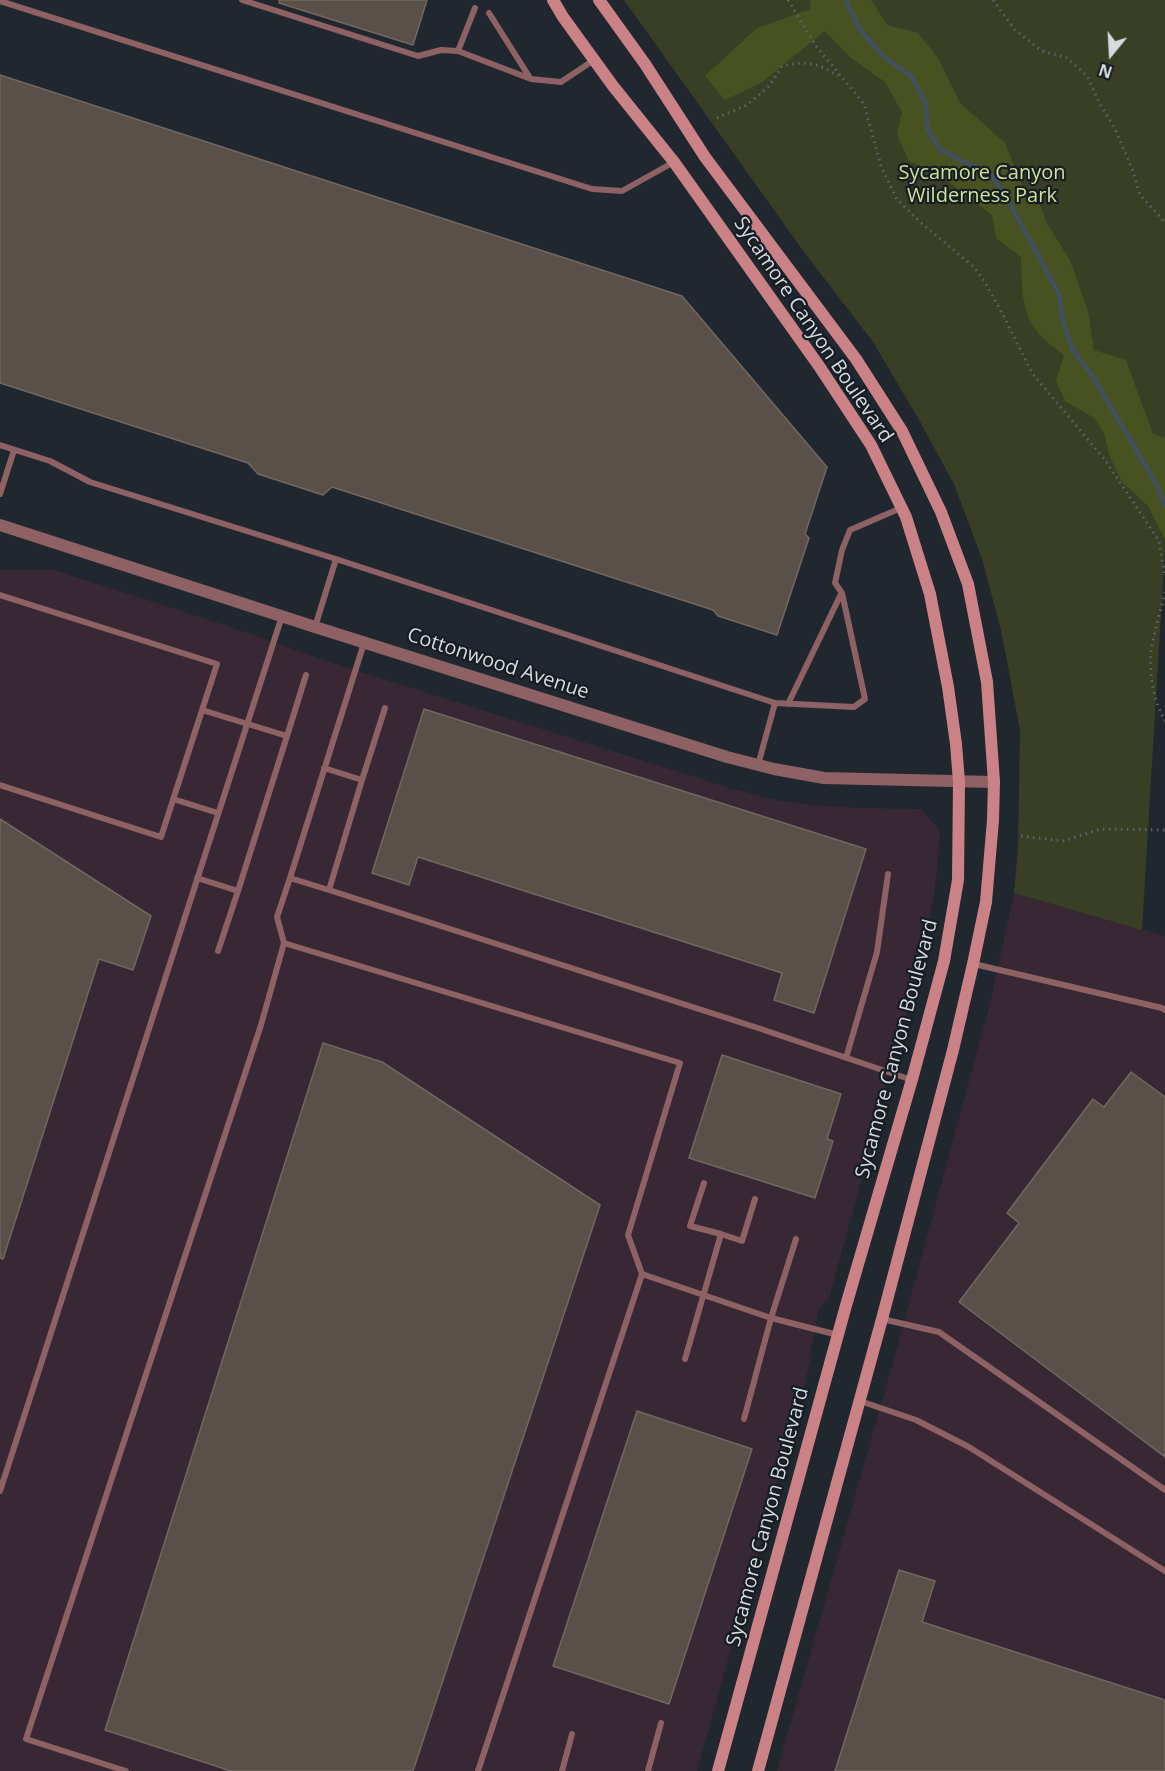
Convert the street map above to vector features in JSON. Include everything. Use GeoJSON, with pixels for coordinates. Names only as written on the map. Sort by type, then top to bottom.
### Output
{"type":"FeatureCollection","features":[{"type":"Feature","properties":{"kind":"main road","name":"Sycamore Canyon Boulevard"},"geometry":{"type":"LineString","coordinates":[[553,0],[594,59],[674,162],[819,366],[871,445],[906,518],[930,594],[948,687],[959,782],[958,880],[945,961],[838,1335],[718,1771]]}},
{"type":"Feature","properties":{"kind":"main road","name":"Sycamore Canyon Boulevard"},"geometry":{"type":"LineString","coordinates":[[599,0],[645,64],[705,157],[856,359],[902,431],[941,512],[968,584],[987,682],[994,782],[993,819],[986,902],[973,964],[953,1050],[882,1319],[758,1771]]}},
{"type":"Feature","properties":{"kind":"street","name":"Cottonwood Avenue"},"geometry":{"type":"LineString","coordinates":[[0,525],[727,758],[824,778],[994,782]]}},
{"type":"Feature","properties":{"kind":"lane"},"geometry":{"type":"LineString","coordinates":[[242,0],[418,56],[441,50],[458,51],[531,79],[561,82],[594,59]]}},
{"type":"Feature","properties":{"kind":"lane"},"geometry":{"type":"LineString","coordinates":[[0,1],[592,189],[622,191],[674,162]]}},
{"type":"Feature","properties":{"kind":"lane"},"geometry":{"type":"LineString","coordinates":[[458,51],[475,8]]}},
{"type":"Feature","properties":{"kind":"lane"},"geometry":{"type":"LineString","coordinates":[[489,13],[531,79]]}},
{"type":"Feature","properties":{"kind":"lane"},"geometry":{"type":"LineString","coordinates":[[0,445],[50,461],[90,482],[336,559],[775,703],[788,704],[854,707],[865,699],[842,593],[835,583],[842,550],[850,530],[901,508]]}},
{"type":"Feature","properties":{"kind":"lane"},"geometry":{"type":"LineString","coordinates":[[0,494],[14,450]]}},
{"type":"Feature","properties":{"kind":"lane"},"geometry":{"type":"LineString","coordinates":[[315,627],[336,559]]}},
{"type":"Feature","properties":{"kind":"lane"},"geometry":{"type":"LineString","coordinates":[[788,704],[842,593]]}},
{"type":"Feature","properties":{"kind":"lane"},"geometry":{"type":"LineString","coordinates":[[0,595],[217,664],[161,837],[0,784]]}},
{"type":"Feature","properties":{"kind":"lane"},"geometry":{"type":"LineString","coordinates":[[0,1491],[282,616]]}},
{"type":"Feature","properties":{"kind":"lane"},"geometry":{"type":"LineString","coordinates":[[126,1771],[26,1739],[253,1047],[284,943],[277,916],[364,643]]}},
{"type":"Feature","properties":{"kind":"lane"},"geometry":{"type":"LineString","coordinates":[[218,951],[306,675]]}},
{"type":"Feature","properties":{"kind":"lane"},"geometry":{"type":"LineString","coordinates":[[758,766],[775,703]]}},
{"type":"Feature","properties":{"kind":"lane"},"geometry":{"type":"LineString","coordinates":[[329,890],[385,708]]}},
{"type":"Feature","properties":{"kind":"lane"},"geometry":{"type":"LineString","coordinates":[[202,710],[287,736]]}},
{"type":"Feature","properties":{"kind":"lane"},"geometry":{"type":"LineString","coordinates":[[324,768],[362,780]]}},
{"type":"Feature","properties":{"kind":"lane"},"geometry":{"type":"LineString","coordinates":[[173,799],[218,813]]}},
{"type":"Feature","properties":{"kind":"lane"},"geometry":{"type":"LineString","coordinates":[[846,1058],[877,952],[888,874]]}},
{"type":"Feature","properties":{"kind":"lane"},"geometry":{"type":"LineString","coordinates":[[197,878],[238,891]]}},
{"type":"Feature","properties":{"kind":"lane"},"geometry":{"type":"LineString","coordinates":[[290,878],[761,1029],[912,1080]]}},
{"type":"Feature","properties":{"kind":"lane"},"geometry":{"type":"LineString","coordinates":[[284,943],[680,1063],[628,1235],[642,1274],[478,1771]]}},
{"type":"Feature","properties":{"kind":"lane"},"geometry":{"type":"LineString","coordinates":[[973,964],[1165,1010]]}},
{"type":"Feature","properties":{"kind":"lane"},"geometry":{"type":"LineString","coordinates":[[704,1183],[690,1226],[742,1241],[755,1199]]}},
{"type":"Feature","properties":{"kind":"lane"},"geometry":{"type":"LineString","coordinates":[[685,1359],[721,1234]]}},
{"type":"Feature","properties":{"kind":"lane"},"geometry":{"type":"LineString","coordinates":[[744,1419],[771,1318],[796,1239]]}},
{"type":"Feature","properties":{"kind":"lane"},"geometry":{"type":"LineString","coordinates":[[642,1274],[771,1318],[838,1335]]}},
{"type":"Feature","properties":{"kind":"lane"},"geometry":{"type":"LineString","coordinates":[[882,1319],[939,1332],[1165,1490]]}},
{"type":"Feature","properties":{"kind":"lane"},"geometry":{"type":"LineString","coordinates":[[860,1401],[916,1420],[969,1447],[1165,1571]]}},
{"type":"Feature","properties":{"kind":"lane"},"geometry":{"type":"LineString","coordinates":[[648,1771],[661,1723]]}},
{"type":"Feature","properties":{"kind":"lane"},"geometry":{"type":"LineString","coordinates":[[562,1771],[572,1734]]}},
{"type":"Feature","properties":{"kind":"path"},"geometry":{"type":"LineString","coordinates":[[788,0],[816,46],[864,104],[880,166],[896,198],[979,274],[1000,309],[1032,373],[1105,460],[1159,541],[1165,576]]}},
{"type":"Feature","properties":{"kind":"path"},"geometry":{"type":"LineString","coordinates":[[993,0],[1015,30],[1042,51],[1067,58],[1087,76],[1114,127],[1133,171],[1140,195],[1164,217],[1165,224]]}},
{"type":"Feature","properties":{"kind":"path"},"geometry":{"type":"LineString","coordinates":[[717,117],[747,105],[769,86],[782,66],[803,62],[823,66],[843,78]]}},
{"type":"Feature","properties":{"kind":"path"},"geometry":{"type":"LineString","coordinates":[[1165,592],[1151,652],[1153,692],[1157,707],[1165,722]]}},
{"type":"Feature","properties":{"kind":"path"},"geometry":{"type":"LineString","coordinates":[[1021,836],[1063,841],[1101,829],[1165,830]]}},
{"type":"Feature","properties":{"kind":"shaded area"},"geometry":{"type":"Polygon","coordinates":[[[0,570],[54,570],[228,626],[329,662],[730,788],[781,801],[815,805],[921,809],[939,830],[934,895],[917,979],[896,1050],[891,1055],[883,1091],[884,1098],[829,1298],[819,1308],[811,1360],[697,1771],[0,1771],[0,570]]]}},
{"type":"Feature","properties":{"kind":"shaded area"},"geometry":{"type":"Polygon","coordinates":[[[1014,893],[1165,936],[1165,1771],[777,1771],[897,1348],[991,1000],[1014,893]]]}},
{"type":"Feature","properties":{"kind":"green space","name":"Sycamore Canyon Wilderness Park"},"geometry":{"type":"Polygon","coordinates":[[[624,0],[1165,0],[1165,547],[1142,930],[1014,893],[1018,847],[1020,730],[1001,630],[982,559],[954,484],[873,342],[804,252],[624,0]]]}},
{"type":"Feature","properties":{"kind":"green space"},"geometry":{"type":"Polygon","coordinates":[[[810,0],[871,0],[887,25],[918,33],[938,58],[960,103],[1005,143],[1022,186],[1040,205],[1047,224],[1070,260],[1088,311],[1094,350],[1126,360],[1153,434],[1165,438],[1165,539],[1148,506],[1122,482],[1110,457],[1104,433],[1094,418],[1065,401],[1056,381],[1064,355],[1042,337],[1026,310],[1021,257],[996,238],[992,215],[942,177],[909,161],[897,134],[902,112],[885,82],[851,58],[825,31],[762,82],[725,100],[705,76],[757,28],[811,9],[810,0]]]}},
{"type":"Feature","properties":{"kind":"building"},"geometry":{"type":"Polygon","coordinates":[[[279,0],[427,0],[413,45],[279,3],[279,0]]]}},
{"type":"Feature","properties":{"kind":"building"},"geometry":{"type":"Polygon","coordinates":[[[0,75],[682,296],[827,467],[805,534],[809,538],[777,635],[718,616],[713,610],[332,487],[323,495],[258,474],[248,463],[0,383],[0,75]]]}},
{"type":"Feature","properties":{"kind":"building"},"geometry":{"type":"Polygon","coordinates":[[[424,709],[866,849],[814,1013],[774,1000],[782,973],[418,857],[409,885],[372,873],[424,709]]]}},
{"type":"Feature","properties":{"kind":"building"},"geometry":{"type":"Polygon","coordinates":[[[0,819],[151,916],[133,970],[99,959],[3,1259],[0,1258],[0,819]]]}},
{"type":"Feature","properties":{"kind":"building"},"geometry":{"type":"Polygon","coordinates":[[[323,1043],[382,1062],[600,1205],[413,1771],[231,1771],[105,1730],[323,1043]]]}},
{"type":"Feature","properties":{"kind":"building"},"geometry":{"type":"Polygon","coordinates":[[[722,1055],[841,1094],[827,1139],[833,1141],[815,1198],[689,1158],[722,1055]]]}},
{"type":"Feature","properties":{"kind":"building"},"geometry":{"type":"Polygon","coordinates":[[[1131,1072],[1165,1097],[1165,1457],[959,1302],[1019,1223],[1007,1213],[1093,1099],[1104,1107],[1131,1072]]]}},
{"type":"Feature","properties":{"kind":"building"},"geometry":{"type":"Polygon","coordinates":[[[637,1411],[752,1449],[669,1704],[553,1666],[637,1411]]]}},
{"type":"Feature","properties":{"kind":"building"},"geometry":{"type":"Polygon","coordinates":[[[899,1570],[935,1581],[922,1622],[1165,1700],[1165,1771],[835,1771],[899,1570]]]}},
{"type":"Feature","properties":{"kind":"waterway"},"geometry":{"type":"LineString","coordinates":[[846,0],[859,28],[883,56],[912,77],[926,105],[927,129],[940,149],[989,172],[1004,193],[1059,294],[1063,321],[1072,349],[1093,377],[1155,482],[1165,506]]}}]}
